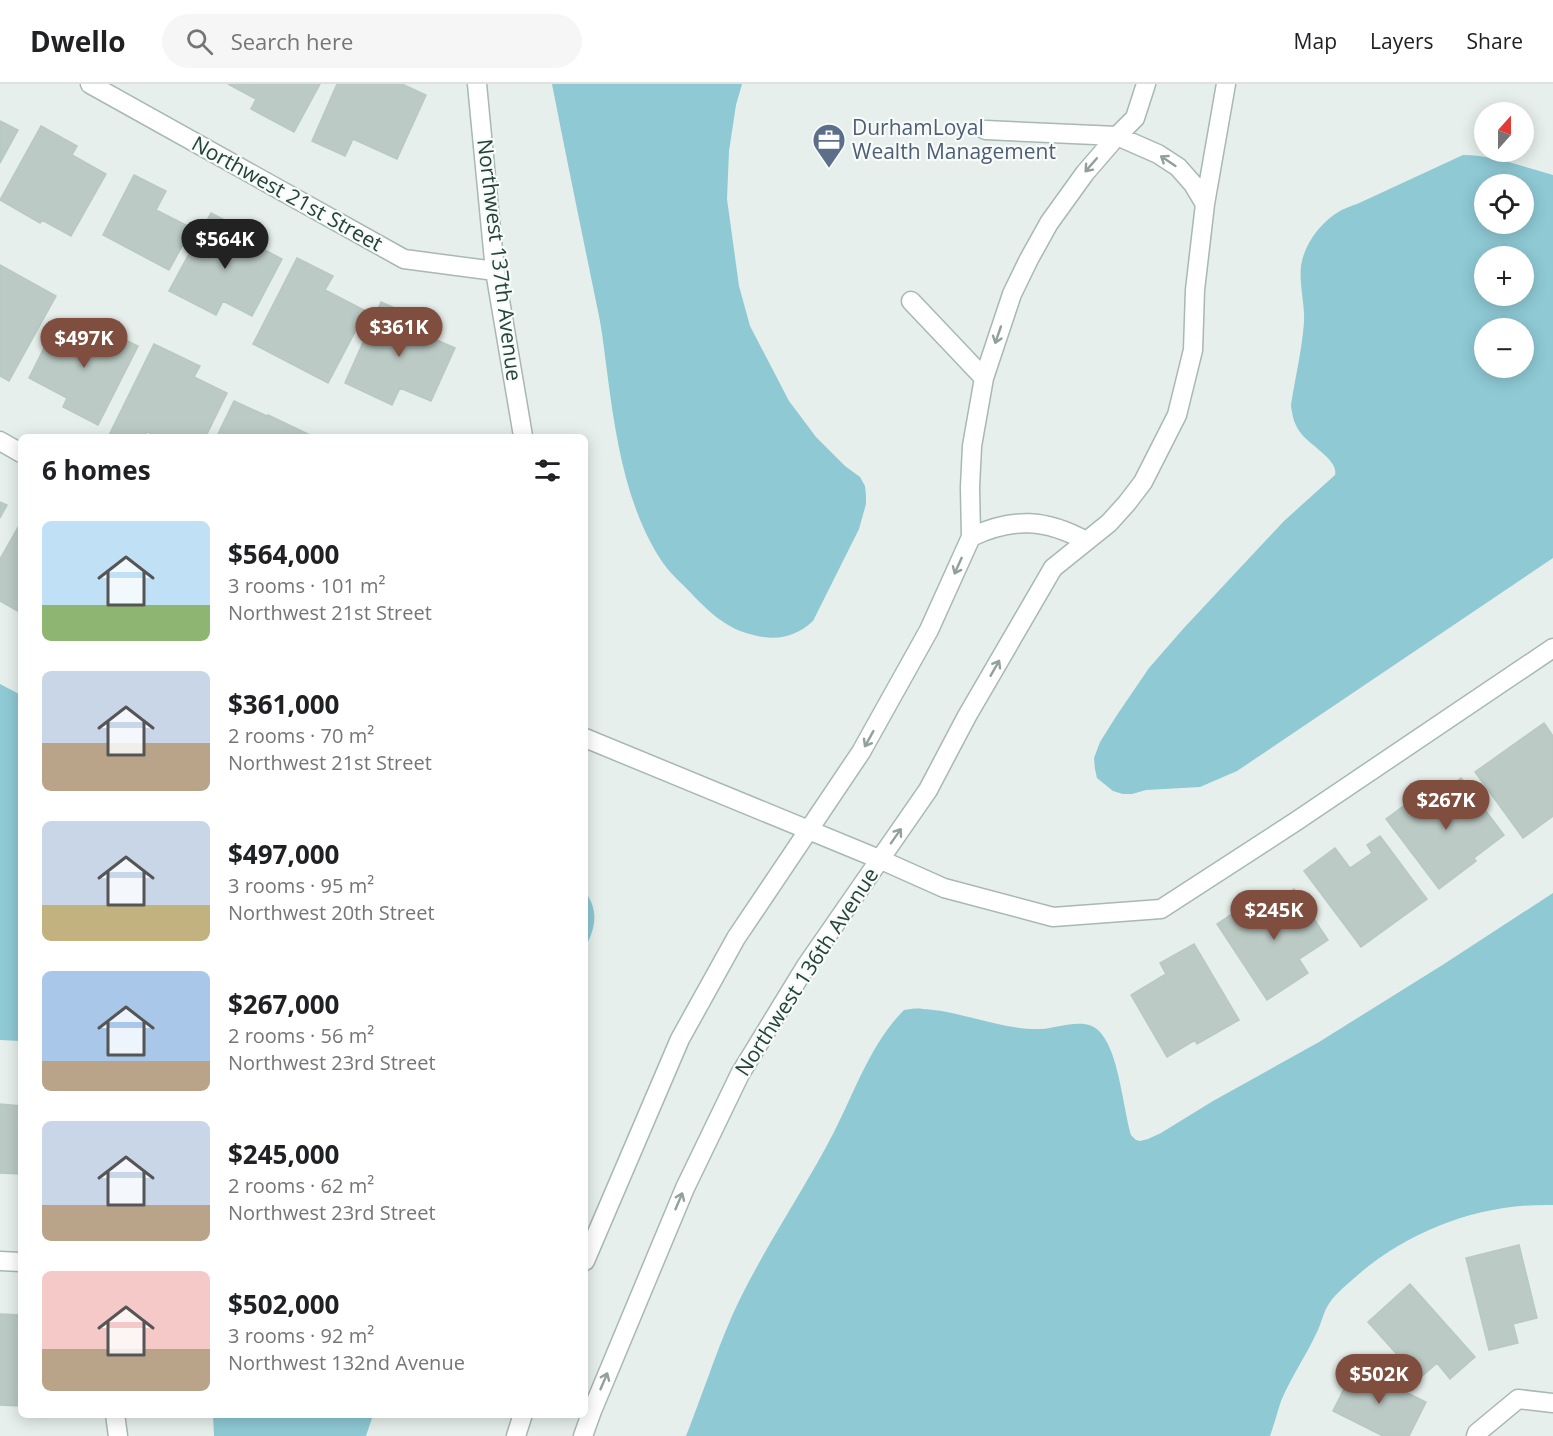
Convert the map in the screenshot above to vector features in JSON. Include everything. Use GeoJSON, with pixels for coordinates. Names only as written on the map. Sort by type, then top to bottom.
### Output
{"type":"FeatureCollection","features":[{"type":"Feature","properties":{"kind":"street","name":"Northwest 21st Street"},"geometry":{"type":"LineString","coordinates":[[90,84],[404,260],[495,271]]}},
{"type":"Feature","properties":{"kind":"street","name":"Northwest 137th Avenue"},"geometry":{"type":"LineString","coordinates":[[477,84],[495,271],[523,434]]}},
{"type":"Feature","properties":{"kind":"street"},"geometry":{"type":"LineString","coordinates":[[588,1254],[680,1039],[736,938],[861,752],[929,630],[971,537],[972,446],[984,378],[1012,294],[1049,223],[1085,173],[1135,118],[1146,84]]}},
{"type":"Feature","properties":{"kind":"street","name":"Northwest 136th Avenue"},"geometry":{"type":"LineString","coordinates":[[584,1436],[592,1411],[685,1188],[740,1074],[806,966],[928,790],[967,717],[1053,568],[1108,523],[1127,503],[1143,482],[1177,415],[1193,350],[1195,290],[1205,204],[1226,84]]}},
{"type":"Feature","properties":{"kind":"street"},"geometry":{"type":"LineString","coordinates":[[985,130],[1117,136],[1158,154],[1178,167],[1193,184],[1205,204]]}},
{"type":"Feature","properties":{"kind":"street"},"geometry":{"type":"LineString","coordinates":[[911,301],[984,378]]}},
{"type":"Feature","properties":{"kind":"street"},"geometry":{"type":"LineString","coordinates":[[0,441],[18,451]]}},
{"type":"Feature","properties":{"kind":"street"},"geometry":{"type":"LineString","coordinates":[[971,537],[987,529],[1021,523],[1055,526],[1086,541]]}},
{"type":"Feature","properties":{"kind":"street"},"geometry":{"type":"LineString","coordinates":[[588,739],[944,888],[1053,917],[1161,909],[1295,822],[1553,648]]}},
{"type":"Feature","properties":{"kind":"street"},"geometry":{"type":"LineString","coordinates":[[0,1261],[18,1262]]}},
{"type":"Feature","properties":{"kind":"street"},"geometry":{"type":"LineString","coordinates":[[1477,1434],[1518,1399],[1553,1403]]}},
{"type":"Feature","properties":{"kind":"street"},"geometry":{"type":"LineString","coordinates":[[116,1418],[118,1436]]}},
{"type":"Feature","properties":{"kind":"street"},"geometry":{"type":"LineString","coordinates":[[516,1436],[521,1418]]}},
{"type":"Feature","properties":{"kind":"water"},"geometry":{"type":"Polygon","coordinates":[[[552,84],[742,84],[736,105],[729,151],[727,199],[739,286],[750,326],[789,401],[816,437],[845,466],[860,477],[865,486],[866,495],[866,504],[859,529],[813,621],[797,632],[781,637],[764,637],[738,630],[722,621],[667,568],[649,540],[631,496],[619,449],[600,324],[552,84]]]}},
{"type":"Feature","properties":{"kind":"water"},"geometry":{"type":"Polygon","coordinates":[[[1463,155],[1474,156],[1474,162],[1508,162],[1553,175],[1553,558],[1237,771],[1200,787],[1146,790],[1132,794],[1113,791],[1097,778],[1094,758],[1100,742],[1149,668],[1284,521],[1335,475],[1335,469],[1328,458],[1300,432],[1295,423],[1291,405],[1304,322],[1301,280],[1303,258],[1314,234],[1320,227],[1346,208],[1463,155]]]}},
{"type":"Feature","properties":{"kind":"water"},"geometry":{"type":"Polygon","coordinates":[[[0,684],[18,693],[18,1041],[0,1040],[0,684]]]}},
{"type":"Feature","properties":{"kind":"water"},"geometry":{"type":"Polygon","coordinates":[[[1553,893],[1553,1205],[1498,1209],[1445,1223],[1396,1247],[1373,1263],[1342,1289],[1327,1307],[1313,1341],[1281,1401],[1270,1436],[686,1436],[743,1292],[822,1155],[873,1052],[892,1023],[904,1010],[938,1010],[1026,1029],[1071,1024],[1092,1026],[1105,1039],[1111,1051],[1131,1135],[1140,1141],[1161,1133],[1319,1042],[1553,893]]]}},
{"type":"Feature","properties":{"kind":"water"},"geometry":{"type":"Polygon","coordinates":[[[588,896],[594,912],[592,933],[588,942],[588,896]]]}},
{"type":"Feature","properties":{"kind":"water"},"geometry":{"type":"Polygon","coordinates":[[[213,1418],[372,1418],[366,1436],[214,1436],[213,1418]]]}},
{"type":"Feature","properties":{"kind":"building"},"geometry":{"type":"Polygon","coordinates":[[[228,84],[320,84],[294,132],[251,109],[256,99],[228,84]]]}},
{"type":"Feature","properties":{"kind":"building"},"geometry":{"type":"Polygon","coordinates":[[[337,84],[402,84],[426,95],[397,159],[353,139],[345,156],[312,141],[337,84]]]}},
{"type":"Feature","properties":{"kind":"building"},"geometry":{"type":"Polygon","coordinates":[[[0,121],[18,130],[0,163],[0,121]]]}},
{"type":"Feature","properties":{"kind":"building"},"geometry":{"type":"Polygon","coordinates":[[[41,126],[77,146],[72,155],[106,174],[71,236],[42,220],[40,223],[0,200],[41,126]]]}},
{"type":"Feature","properties":{"kind":"building"},"geometry":{"type":"Polygon","coordinates":[[[134,175],[166,191],[156,210],[192,228],[169,270],[103,235],[134,175]]]}},
{"type":"Feature","properties":{"kind":"building"},"geometry":{"type":"Polygon","coordinates":[[[211,213],[249,233],[242,247],[259,256],[263,249],[282,259],[252,316],[223,301],[216,315],[169,291],[211,213]]]}},
{"type":"Feature","properties":{"kind":"building"},"geometry":{"type":"Polygon","coordinates":[[[297,258],[333,276],[325,290],[366,311],[328,383],[253,344],[297,258]]]}},
{"type":"Feature","properties":{"kind":"building"},"geometry":{"type":"Polygon","coordinates":[[[0,265],[56,296],[9,381],[0,376],[0,265]]]}},
{"type":"Feature","properties":{"kind":"building"},"geometry":{"type":"Polygon","coordinates":[[[381,302],[422,320],[418,332],[455,348],[431,401],[400,388],[392,405],[345,383],[381,302]]]}},
{"type":"Feature","properties":{"kind":"building"},"geometry":{"type":"Polygon","coordinates":[[[93,324],[138,346],[98,425],[63,407],[67,398],[29,378],[55,326],[85,341],[93,324]]]}},
{"type":"Feature","properties":{"kind":"building"},"geometry":{"type":"Polygon","coordinates":[[[154,344],[200,366],[194,377],[227,393],[207,434],[110,433],[154,344]]]}},
{"type":"Feature","properties":{"kind":"building"},"geometry":{"type":"Polygon","coordinates":[[[234,401],[308,434],[218,434],[234,401]]]}},
{"type":"Feature","properties":{"kind":"building"},"geometry":{"type":"Polygon","coordinates":[[[0,502],[7,505],[0,518],[0,502]]]}},
{"type":"Feature","properties":{"kind":"building"},"geometry":{"type":"Polygon","coordinates":[[[18,527],[18,611],[0,601],[0,559],[18,527]]]}},
{"type":"Feature","properties":{"kind":"building"},"geometry":{"type":"Polygon","coordinates":[[[1544,723],[1553,736],[1553,816],[1523,838],[1475,772],[1544,723]]]}},
{"type":"Feature","properties":{"kind":"building"},"geometry":{"type":"Polygon","coordinates":[[[1461,778],[1504,835],[1474,858],[1476,861],[1439,889],[1386,819],[1424,791],[1431,801],[1461,778]]]}},
{"type":"Feature","properties":{"kind":"building"},"geometry":{"type":"Polygon","coordinates":[[[1380,836],[1427,899],[1361,947],[1304,871],[1335,848],[1350,868],[1372,853],[1367,845],[1380,836]]]}},
{"type":"Feature","properties":{"kind":"building"},"geometry":{"type":"Polygon","coordinates":[[[1294,889],[1328,940],[1299,959],[1308,973],[1267,1000],[1217,924],[1253,900],[1261,912],[1294,889]]]}},
{"type":"Feature","properties":{"kind":"building"},"geometry":{"type":"Polygon","coordinates":[[[1194,944],[1239,1020],[1197,1044],[1195,1040],[1167,1057],[1131,995],[1166,974],[1160,963],[1194,944]]]}},
{"type":"Feature","properties":{"kind":"building"},"geometry":{"type":"Polygon","coordinates":[[[0,1104],[18,1106],[18,1174],[0,1173],[0,1104]]]}},
{"type":"Feature","properties":{"kind":"building"},"geometry":{"type":"Polygon","coordinates":[[[1519,1245],[1537,1318],[1513,1324],[1518,1343],[1489,1350],[1466,1258],[1519,1245]]]}},
{"type":"Feature","properties":{"kind":"building"},"geometry":{"type":"Polygon","coordinates":[[[1410,1284],[1475,1357],[1450,1379],[1437,1363],[1419,1379],[1368,1322],[1410,1284]]]}},
{"type":"Feature","properties":{"kind":"building"},"geometry":{"type":"Polygon","coordinates":[[[0,1314],[18,1315],[18,1406],[0,1405],[0,1314]]]}},
{"type":"Feature","properties":{"kind":"building"},"geometry":{"type":"Polygon","coordinates":[[[1355,1367],[1426,1402],[1409,1436],[1383,1436],[1333,1411],[1355,1367]]]}},
{"type":"Feature","properties":{"kind":"place","name":"DurhamLoyal Wealth Management"},"geometry":{"type":"Point","coordinates":[829,169]}}]}
